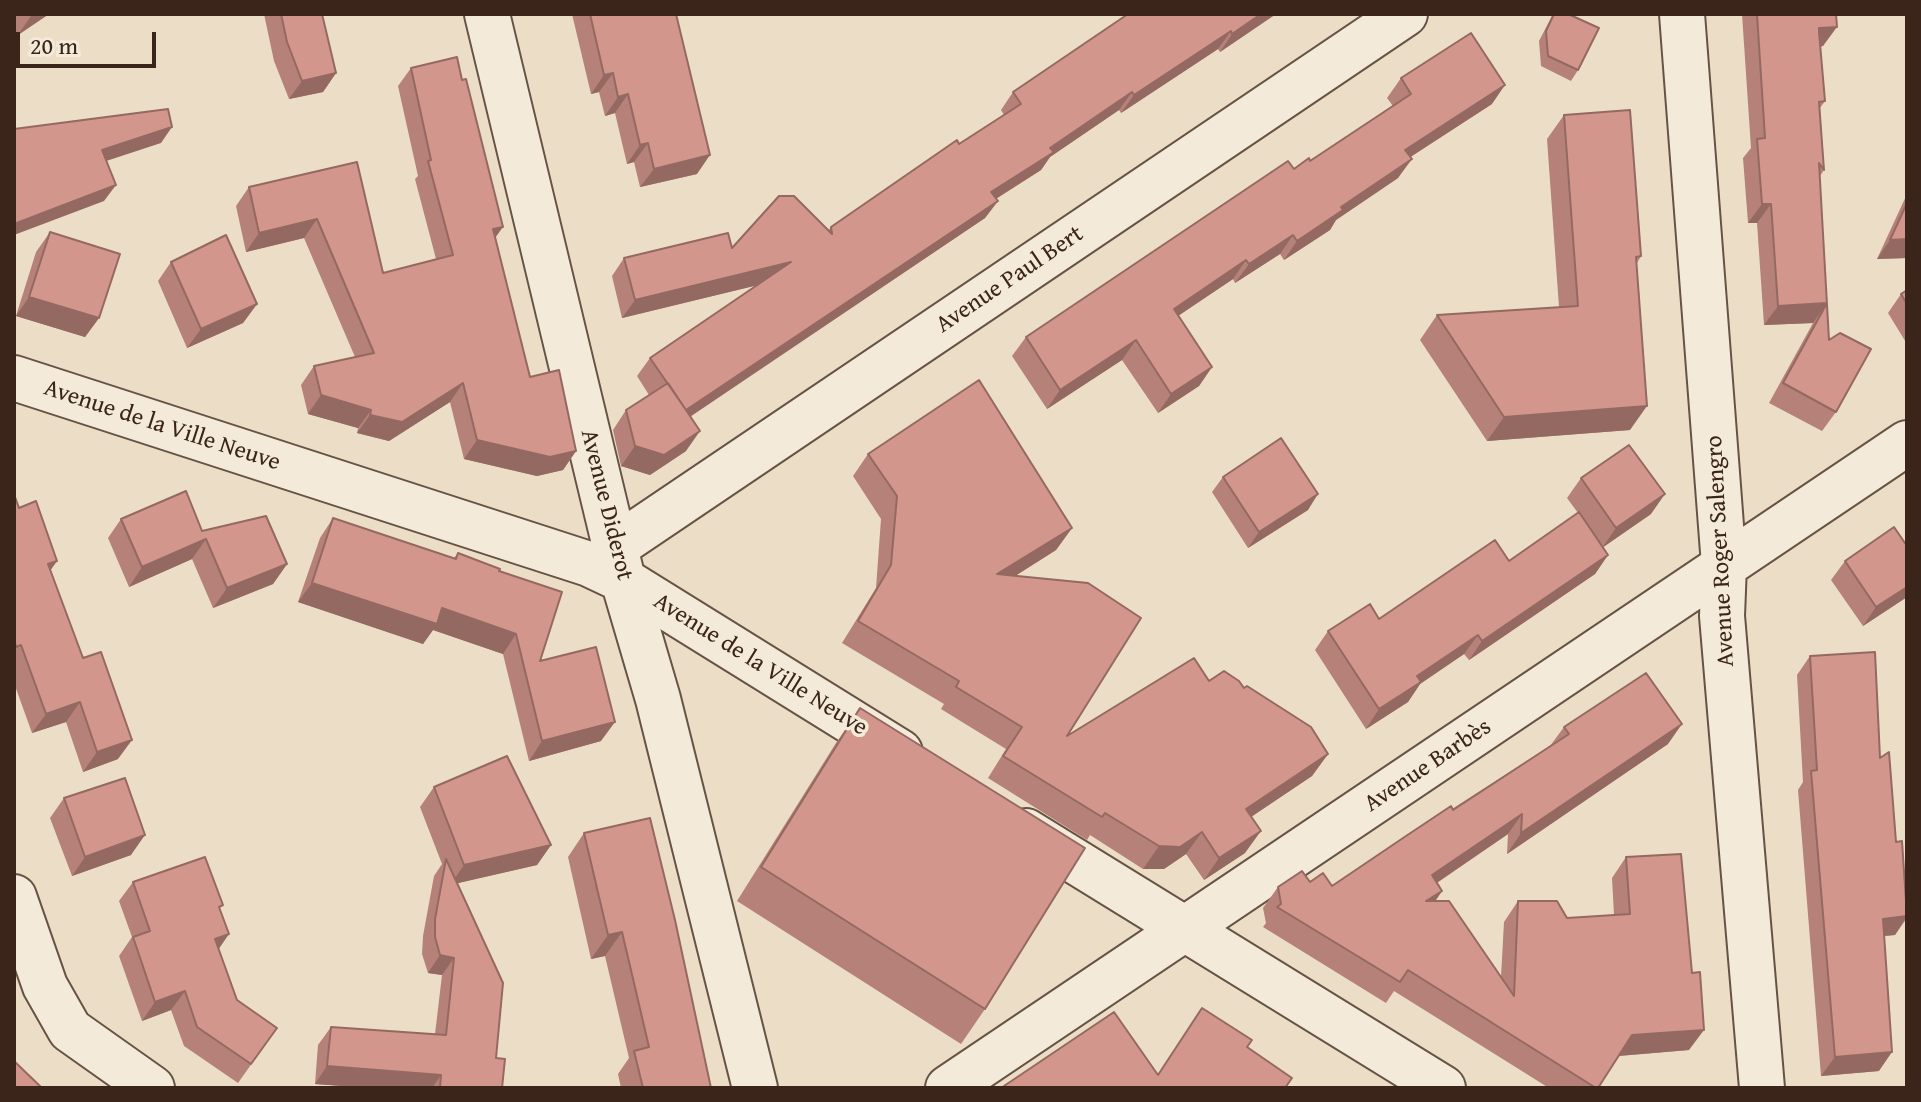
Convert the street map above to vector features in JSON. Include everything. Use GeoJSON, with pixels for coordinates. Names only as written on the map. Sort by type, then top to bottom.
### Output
{"type":"FeatureCollection","features":[{"type":"Feature","properties":{"kind":"street","name":"Avenue Diderot"},"geometry":{"type":"LineString","coordinates":[[487,14],[619,564],[658,699],[755,1088]]}},
{"type":"Feature","properties":{"kind":"street","name":"Avenue Paul Bert"},"geometry":{"type":"LineString","coordinates":[[619,564],[1405,14]]}},
{"type":"Feature","properties":{"kind":"street","name":"Avenue Roger Salengro"},"geometry":{"type":"LineString","coordinates":[[1682,14],[1724,565],[1722,616],[1762,1088]]}},
{"type":"Feature","properties":{"kind":"street","name":"Avenue de la Ville Neuve"},"geometry":{"type":"LineString","coordinates":[[14,378],[589,564],[619,564],[929,770]]}},
{"type":"Feature","properties":{"kind":"street","name":"Avenue Barbès"},"geometry":{"type":"LineString","coordinates":[[948,1088],[1907,443]]}},
{"type":"Feature","properties":{"kind":"street"},"geometry":{"type":"LineString","coordinates":[[996,812],[1443,1088]]}},
{"type":"Feature","properties":{"kind":"street"},"geometry":{"type":"LineString","coordinates":[[14,897],[45,986],[70,1030],[152,1088]]}},
{"type":"Feature","properties":{"kind":"building"},"geometry":{"type":"Polygon","coordinates":[[[281,14],[322,14],[336,73],[302,81],[287,42],[281,14]]]}},
{"type":"Feature","properties":{"kind":"building"},"geometry":{"type":"Polygon","coordinates":[[[590,14],[676,14],[710,155],[654,169],[648,143],[640,145],[628,94],[618,97],[613,73],[604,75],[590,14]]]}},
{"type":"Feature","properties":{"kind":"building"},"geometry":{"type":"Polygon","coordinates":[[[1128,14],[1261,14],[1134,95],[1132,92],[1050,148],[1054,152],[991,192],[998,201],[686,410],[650,358],[791,262],[635,300],[624,258],[728,233],[732,248],[779,196],[794,196],[832,234],[831,227],[957,140],[959,144],[1021,104],[1013,92],[1128,14]]]}},
{"type":"Feature","properties":{"kind":"building"},"geometry":{"type":"Polygon","coordinates":[[[1554,14],[1568,14],[1599,28],[1578,70],[1548,56],[1546,31],[1554,14]]]}},
{"type":"Feature","properties":{"kind":"building"},"geometry":{"type":"Polygon","coordinates":[[[1757,14],[1836,14],[1837,27],[1819,28],[1825,101],[1819,102],[1824,170],[1819,163],[1827,303],[1778,306],[1771,204],[1762,204],[1757,139],[1765,138],[1757,14]]]}},
{"type":"Feature","properties":{"kind":"building"},"geometry":{"type":"Polygon","coordinates":[[[1471,33],[1505,85],[1405,150],[1412,159],[1341,207],[1343,210],[1297,241],[1293,235],[1249,264],[1246,260],[1174,309],[1212,367],[1171,394],[1136,340],[1060,390],[1026,337],[1288,161],[1294,169],[1309,158],[1310,161],[1411,94],[1401,78],[1471,33]]]}},
{"type":"Feature","properties":{"kind":"building"},"geometry":{"type":"Polygon","coordinates":[[[457,57],[462,80],[466,79],[503,227],[493,229],[530,377],[559,370],[576,451],[550,457],[477,440],[463,383],[402,422],[370,415],[371,410],[321,395],[314,366],[374,353],[317,219],[259,233],[249,187],[357,162],[383,273],[453,255],[428,161],[431,160],[411,68],[457,57]]]}},
{"type":"Feature","properties":{"kind":"building"},"geometry":{"type":"Polygon","coordinates":[[[168,109],[172,127],[102,150],[116,185],[14,224],[14,129],[168,109]]]}},
{"type":"Feature","properties":{"kind":"building"},"geometry":{"type":"Polygon","coordinates":[[[1630,110],[1641,256],[1636,257],[1647,406],[1504,417],[1437,315],[1578,306],[1564,115],[1630,110]]]}},
{"type":"Feature","properties":{"kind":"building"},"geometry":{"type":"Polygon","coordinates":[[[1907,203],[1907,239],[1890,240],[1907,203]]]}},
{"type":"Feature","properties":{"kind":"building"},"geometry":{"type":"Polygon","coordinates":[[[50,232],[120,254],[99,318],[29,297],[50,232]]]}},
{"type":"Feature","properties":{"kind":"building"},"geometry":{"type":"Polygon","coordinates":[[[226,235],[257,304],[201,329],[171,262],[226,235]]]}},
{"type":"Feature","properties":{"kind":"building"},"geometry":{"type":"Polygon","coordinates":[[[1907,290],[1907,304],[1901,294],[1907,290]]]}},
{"type":"Feature","properties":{"kind":"building"},"geometry":{"type":"Polygon","coordinates":[[[1827,303],[1829,340],[1840,333],[1871,349],[1836,412],[1783,383],[1827,303]]]}},
{"type":"Feature","properties":{"kind":"building"},"geometry":{"type":"Polygon","coordinates":[[[979,380],[1072,528],[997,574],[1088,583],[1141,618],[1067,736],[1194,658],[1209,681],[1224,671],[1244,688],[1247,686],[1311,727],[1328,754],[1246,809],[1261,831],[1219,858],[1202,832],[1180,847],[1159,846],[1105,813],[1102,817],[1003,756],[1022,727],[956,687],[959,681],[858,621],[891,565],[897,496],[868,454],[979,380]]]}},
{"type":"Feature","properties":{"kind":"building"},"geometry":{"type":"Polygon","coordinates":[[[668,383],[700,431],[664,455],[635,446],[626,410],[668,383]]]}},
{"type":"Feature","properties":{"kind":"building"},"geometry":{"type":"Polygon","coordinates":[[[1281,438],[1318,494],[1259,532],[1223,477],[1281,438]]]}},
{"type":"Feature","properties":{"kind":"building"},"geometry":{"type":"Polygon","coordinates":[[[1629,445],[1665,494],[1616,528],[1581,478],[1629,445]]]}},
{"type":"Feature","properties":{"kind":"building"},"geometry":{"type":"Polygon","coordinates":[[[186,491],[202,531],[266,516],[287,564],[227,588],[206,539],[142,567],[121,519],[186,491]]]}},
{"type":"Feature","properties":{"kind":"building"},"geometry":{"type":"Polygon","coordinates":[[[14,494],[19,508],[36,501],[57,561],[48,564],[83,658],[101,652],[132,740],[97,752],[80,702],[46,714],[21,645],[16,647],[14,639],[14,494]]]}},
{"type":"Feature","properties":{"kind":"building"},"geometry":{"type":"Polygon","coordinates":[[[1579,512],[1608,555],[1482,641],[1478,635],[1417,676],[1421,682],[1379,709],[1328,631],[1370,604],[1379,619],[1495,540],[1509,561],[1579,512]]]}},
{"type":"Feature","properties":{"kind":"building"},"geometry":{"type":"Polygon","coordinates":[[[333,518],[456,559],[458,553],[499,571],[562,592],[540,661],[596,647],[615,722],[542,741],[516,634],[442,608],[437,624],[312,583],[333,518]]]}},
{"type":"Feature","properties":{"kind":"building"},"geometry":{"type":"Polygon","coordinates":[[[1894,527],[1907,546],[1907,587],[1876,607],[1845,561],[1894,527]]]}},
{"type":"Feature","properties":{"kind":"building"},"geometry":{"type":"Polygon","coordinates":[[[1875,652],[1880,758],[1889,752],[1896,842],[1902,841],[1907,916],[1883,919],[1892,1052],[1835,1057],[1811,771],[1817,770],[1810,656],[1875,652]]]}},
{"type":"Feature","properties":{"kind":"building"},"geometry":{"type":"Polygon","coordinates":[[[1646,673],[1682,724],[1521,833],[1522,814],[1432,875],[1442,891],[1426,901],[1449,901],[1514,996],[1518,901],[1557,901],[1567,918],[1630,914],[1626,857],[1681,854],[1692,973],[1700,972],[1704,1030],[1632,1035],[1596,1088],[1408,970],[1400,982],[1277,907],[1281,904],[1278,887],[1302,871],[1310,882],[1323,873],[1332,886],[1451,806],[1453,810],[1569,734],[1564,727],[1646,673]]]}},
{"type":"Feature","properties":{"kind":"building"},"geometry":{"type":"Polygon","coordinates":[[[860,708],[1085,848],[985,1009],[761,867],[860,708]]]}},
{"type":"Feature","properties":{"kind":"building"},"geometry":{"type":"Polygon","coordinates":[[[507,756],[551,845],[464,865],[434,787],[507,756]]]}},
{"type":"Feature","properties":{"kind":"building"},"geometry":{"type":"Polygon","coordinates":[[[125,778],[145,835],[85,857],[64,798],[125,778]]]}},
{"type":"Feature","properties":{"kind":"building"},"geometry":{"type":"Polygon","coordinates":[[[650,818],[711,1088],[643,1088],[634,1051],[649,1047],[622,932],[608,935],[584,833],[650,818]]]}},
{"type":"Feature","properties":{"kind":"building"},"geometry":{"type":"Polygon","coordinates":[[[205,857],[223,905],[219,907],[229,934],[215,939],[237,1000],[277,1028],[251,1064],[197,1027],[185,991],[155,1002],[133,937],[150,931],[133,882],[205,857]]]}},
{"type":"Feature","properties":{"kind":"building"},"geometry":{"type":"Polygon","coordinates":[[[446,859],[503,983],[496,1058],[505,1059],[502,1088],[440,1088],[441,1075],[327,1066],[331,1027],[446,1035],[454,958],[440,955],[435,937],[435,919],[446,859]]]}},
{"type":"Feature","properties":{"kind":"building"},"geometry":{"type":"Polygon","coordinates":[[[1202,1008],[1252,1040],[1247,1047],[1292,1078],[1285,1088],[1001,1088],[1114,1012],[1158,1075],[1202,1008]]]}},
{"type":"Feature","properties":{"kind":"building"},"geometry":{"type":"Polygon","coordinates":[[[14,1061],[42,1088],[14,1088],[14,1061]]]}}]}
